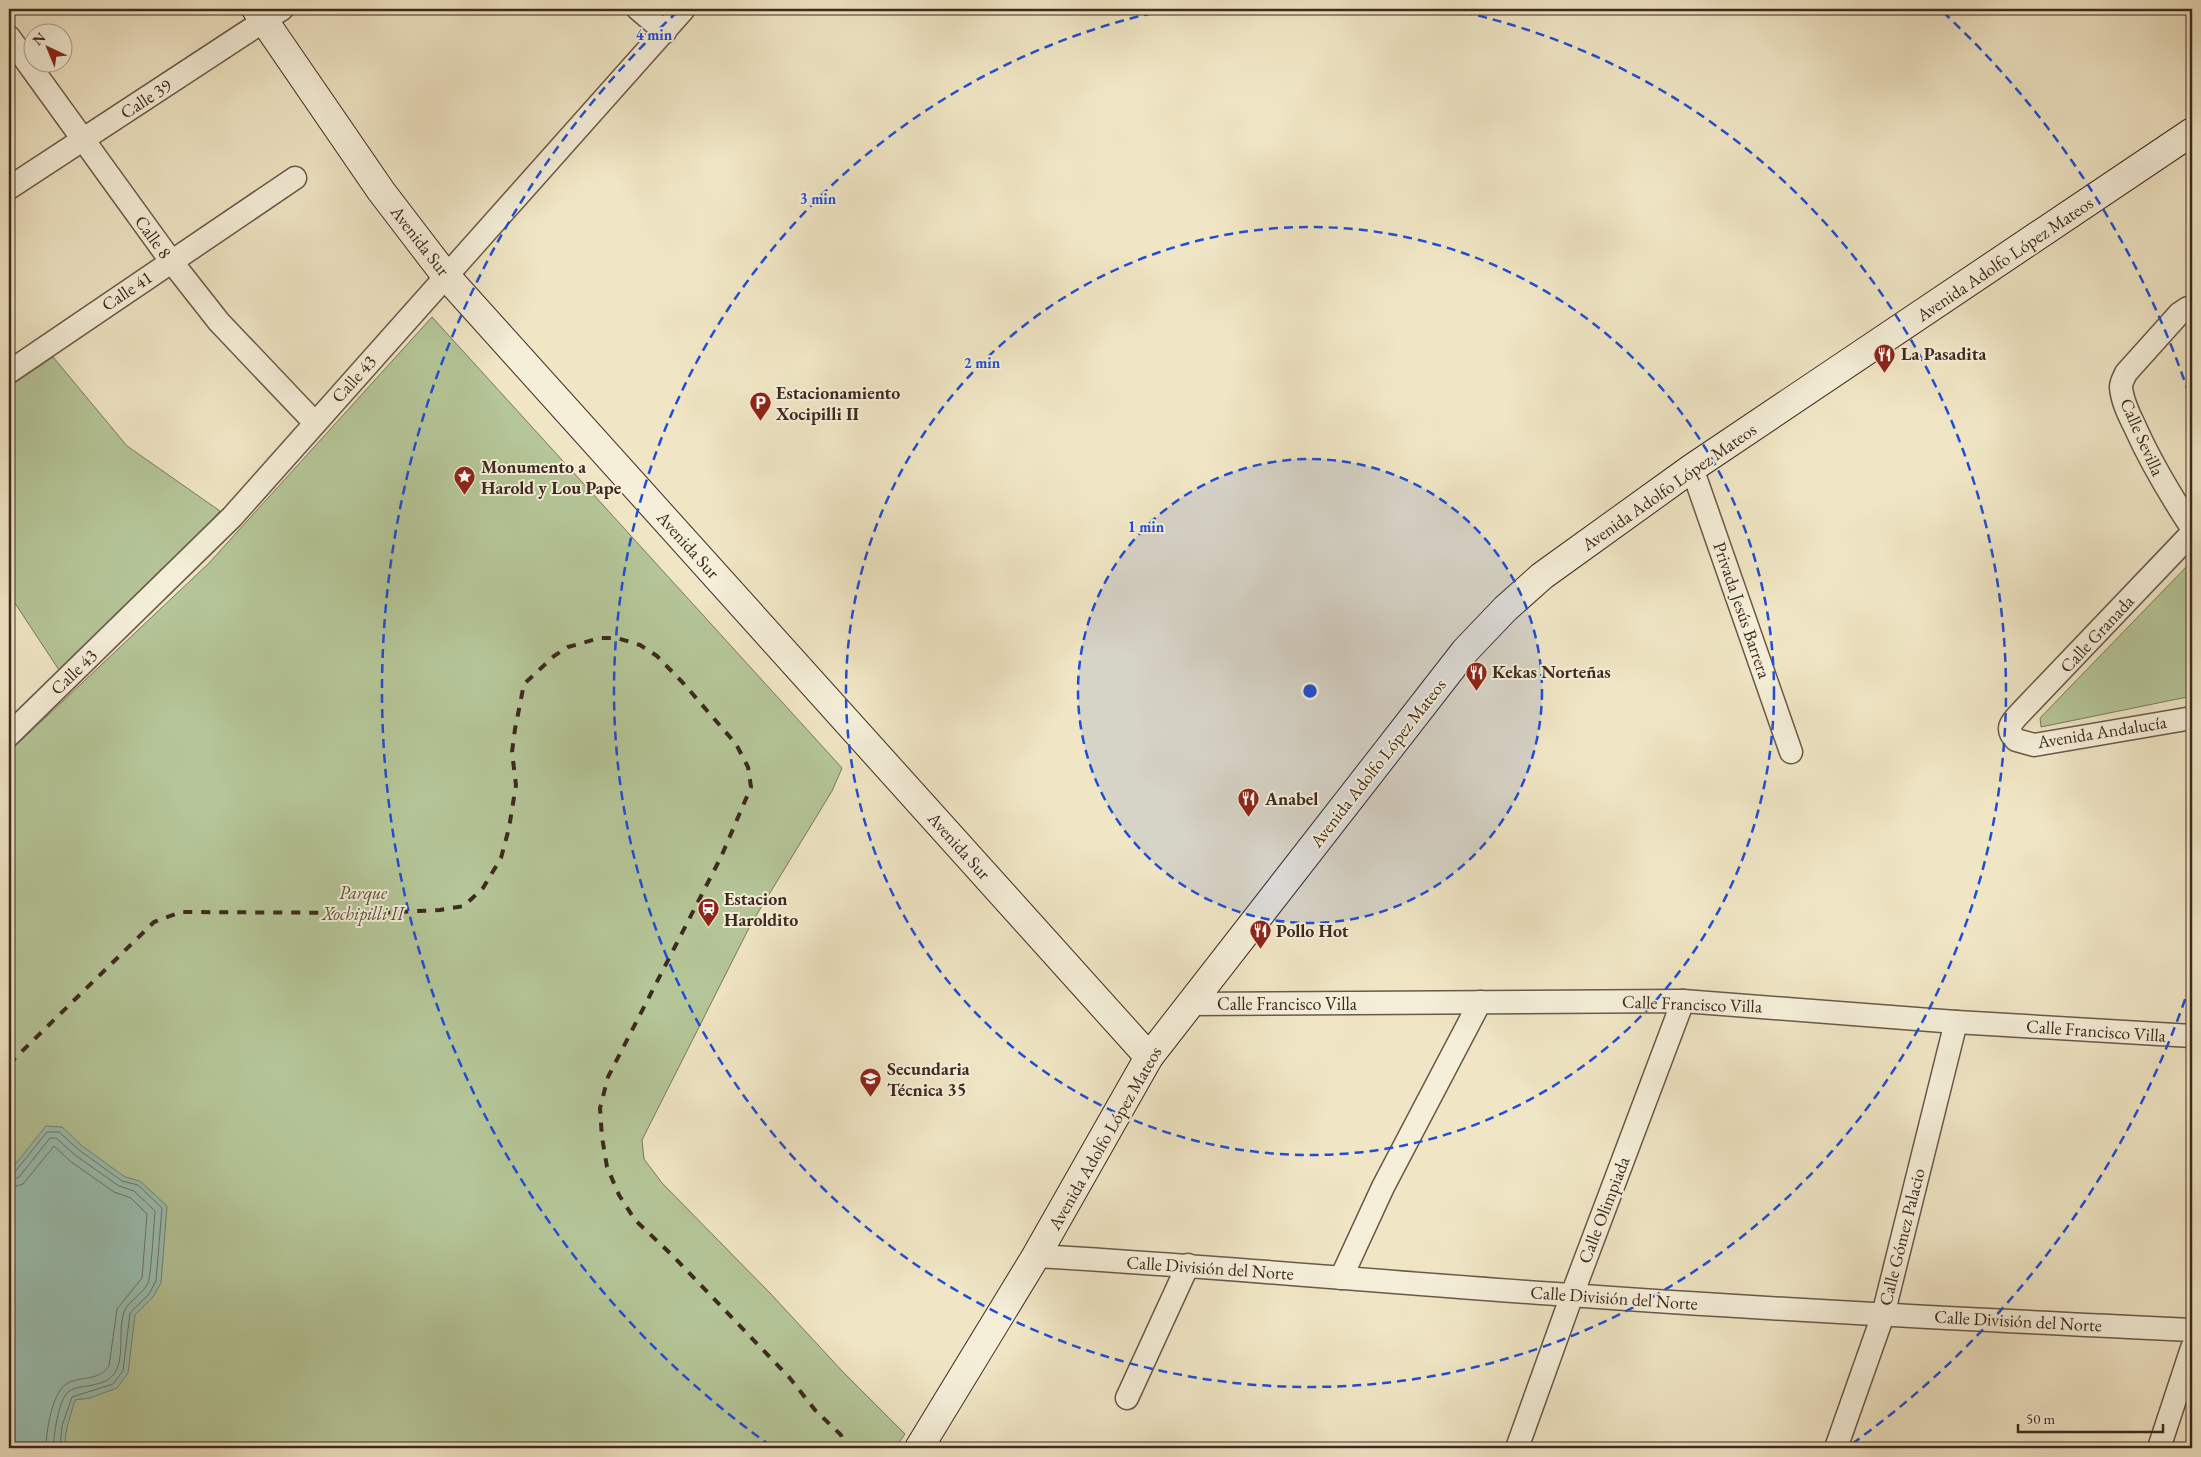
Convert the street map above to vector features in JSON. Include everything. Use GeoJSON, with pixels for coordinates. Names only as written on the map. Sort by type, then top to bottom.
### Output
{"type":"FeatureCollection","features":[{"type":"Feature","properties":{"kind":"street"},"geometry":{"type":"LineString","coordinates":[[638,9],[665,32]]}},
{"type":"Feature","properties":{"kind":"street","name":"Calle 43"},"geometry":{"type":"LineString","coordinates":[[9,735],[232,517],[684,9]]}},
{"type":"Feature","properties":{"kind":"street","name":"Calle 39"},"geometry":{"type":"LineString","coordinates":[[9,188],[268,13]]}},
{"type":"Feature","properties":{"kind":"street","name":"Avenida Sur"},"geometry":{"type":"LineString","coordinates":[[268,13],[381,191],[446,276],[1149,1057]]}},
{"type":"Feature","properties":{"kind":"street","name":"Calle 8"},"geometry":{"type":"LineString","coordinates":[[9,36],[170,261],[219,322],[315,423]]}},
{"type":"Feature","properties":{"kind":"street","name":"Avenida Adolfo López Mateos"},"geometry":{"type":"LineString","coordinates":[[919,1448],[1036,1256],[1149,1057],[1465,651],[1505,609],[1542,576],[1692,468],[2192,132]]}},
{"type":"Feature","properties":{"kind":"street","name":"Calle 41"},"geometry":{"type":"LineString","coordinates":[[9,372],[295,178]]}},
{"type":"Feature","properties":{"kind":"street","name":"Calle Sevilla"},"geometry":{"type":"LineString","coordinates":[[2192,309],[2184,309],[2126,373],[2121,382],[2121,389],[2130,417],[2146,450],[2164,485],[2192,528]]}},
{"type":"Feature","properties":{"kind":"street","name":"Privada Jesús Barrera"},"geometry":{"type":"LineString","coordinates":[[1692,468],[1791,752]]}},
{"type":"Feature","properties":{"kind":"street","name":"Calle Granada"},"geometry":{"type":"LineString","coordinates":[[2013,737],[2010,724],[2192,533]]}},
{"type":"Feature","properties":{"kind":"street","name":"Avenida Andalucía"},"geometry":{"type":"LineString","coordinates":[[2013,737],[2020,742],[2034,745],[2192,718]]}},
{"type":"Feature","properties":{"kind":"street","name":"Calle Francisco Villa"},"geometry":{"type":"LineString","coordinates":[[1190,1004],[1683,1001],[1956,1022],[2192,1036]]}},
{"type":"Feature","properties":{"kind":"street","name":"Calle Olimpiada"},"geometry":{"type":"LineString","coordinates":[[1517,1448],[1683,1001]]}},
{"type":"Feature","properties":{"kind":"street"},"geometry":{"type":"LineString","coordinates":[[1340,1278],[1383,1187],[1480,1002]]}},
{"type":"Feature","properties":{"kind":"street","name":"Calle Gómez Palacio"},"geometry":{"type":"LineString","coordinates":[[1836,1448],[1883,1315],[1956,1022]]}},
{"type":"Feature","properties":{"kind":"street","name":"Calle División del Norte"},"geometry":{"type":"LineString","coordinates":[[1036,1256],[1188,1265],[1572,1296],[1883,1315],[2192,1330]]}},
{"type":"Feature","properties":{"kind":"street"},"geometry":{"type":"LineString","coordinates":[[1128,1398],[1188,1265]]}},
{"type":"Feature","properties":{"kind":"street"},"geometry":{"type":"LineString","coordinates":[[2159,1448],[2192,1348]]}},
{"type":"Feature","properties":{"kind":"green space","name":"Parque Xochipilli II"},"geometry":{"type":"Polygon","coordinates":[[[432,317],[842,768],[832,791],[751,924],[642,1140],[644,1159],[662,1183],[905,1434],[895,1448],[9,1448],[9,752],[209,563],[432,317]]]}},
{"type":"Feature","properties":{"kind":"green space"},"geometry":{"type":"Polygon","coordinates":[[[53,357],[127,446],[220,511],[151,587],[59,670],[9,594],[9,387],[53,357]]]}},
{"type":"Feature","properties":{"kind":"green space"},"geometry":{"type":"Polygon","coordinates":[[[2192,561],[2192,696],[2041,727],[2040,718],[2192,561]]]}},
{"type":"Feature","properties":{"kind":"water"},"geometry":{"type":"Polygon","coordinates":[[[46,1126],[62,1127],[82,1146],[125,1177],[140,1181],[167,1206],[161,1283],[153,1297],[135,1315],[128,1373],[117,1388],[90,1398],[75,1400],[67,1427],[64,1448],[9,1448],[9,1172],[46,1126]]]}},
{"type":"Feature","properties":{"kind":"railway"},"geometry":{"type":"LineString","coordinates":[[9,1064],[154,922],[181,912],[376,913],[440,910],[464,906],[483,888],[501,858],[509,828],[516,785],[512,752],[524,684],[554,656],[568,647],[600,638],[617,638],[640,645],[657,656],[736,744],[748,767],[751,787],[721,857],[608,1077],[600,1108],[607,1167],[619,1195],[635,1220],[672,1255],[789,1377],[815,1410],[841,1435],[845,1448]]}},
{"type":"Feature","properties":{"kind":"place","name":"La Pasadita"},"geometry":{"type":"Point","coordinates":[1885,373]}},
{"type":"Feature","properties":{"kind":"place","name":"Estacionamiento Xocipilli II"},"geometry":{"type":"Point","coordinates":[760,422]}},
{"type":"Feature","properties":{"kind":"place","name":"Monumento a Harold y Lou Pape"},"geometry":{"type":"Point","coordinates":[465,496]}},
{"type":"Feature","properties":{"kind":"place","name":"Kekas Norteñas"},"geometry":{"type":"Point","coordinates":[1476,691]}},
{"type":"Feature","properties":{"kind":"place","name":"Anabel"},"geometry":{"type":"Point","coordinates":[1249,818]}},
{"type":"Feature","properties":{"kind":"place","name":"Estacion Haroldito"},"geometry":{"type":"Point","coordinates":[708,928]}},
{"type":"Feature","properties":{"kind":"place","name":"Pollo Hot"},"geometry":{"type":"Point","coordinates":[1260,950]}},
{"type":"Feature","properties":{"kind":"place","name":"Secundaria Técnica 35"},"geometry":{"type":"Point","coordinates":[871,1098]}}]}
